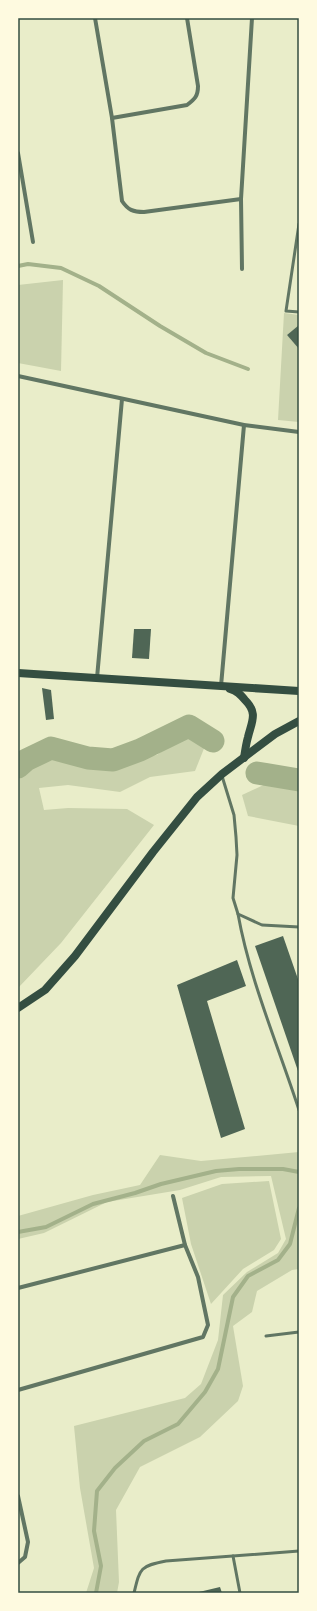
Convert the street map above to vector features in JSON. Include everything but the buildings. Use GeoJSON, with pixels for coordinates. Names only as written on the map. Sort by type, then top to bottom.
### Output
{"type":"FeatureCollection","features":[{"type":"Feature","properties":{"kind":"main road"},"geometry":{"type":"LineString","coordinates":[[18,673],[299,691]]}},
{"type":"Feature","properties":{"kind":"main road"},"geometry":{"type":"LineString","coordinates":[[221,686],[239,692],[248,703],[253,713],[253,722],[248,737],[244,758]]}},
{"type":"Feature","properties":{"kind":"main road"},"geometry":{"type":"LineString","coordinates":[[18,1008],[45,990],[75,956],[153,852],[198,797],[222,774],[275,734],[299,722]]}},
{"type":"Feature","properties":{"kind":"street"},"geometry":{"type":"LineString","coordinates":[[95,18],[112,118],[122,201],[127,208],[135,212],[144,212],[241,199]]}},
{"type":"Feature","properties":{"kind":"street"},"geometry":{"type":"LineString","coordinates":[[112,118],[187,105],[195,99],[198,94],[198,86],[187,18]]}},
{"type":"Feature","properties":{"kind":"street"},"geometry":{"type":"LineString","coordinates":[[242,269],[241,199],[252,18]]}},
{"type":"Feature","properties":{"kind":"street"},"geometry":{"type":"LineString","coordinates":[[18,153],[33,242]]}},
{"type":"Feature","properties":{"kind":"street"},"geometry":{"type":"LineString","coordinates":[[18,376],[244,425],[299,432]]}},
{"type":"Feature","properties":{"kind":"street"},"geometry":{"type":"LineString","coordinates":[[97,679],[122,399]]}},
{"type":"Feature","properties":{"kind":"street"},"geometry":{"type":"LineString","coordinates":[[221,686],[244,425]]}},
{"type":"Feature","properties":{"kind":"street"},"geometry":{"type":"LineString","coordinates":[[18,1390],[203,1337],[208,1325],[198,1277],[185,1244],[173,1196]]}},
{"type":"Feature","properties":{"kind":"street"},"geometry":{"type":"LineString","coordinates":[[18,1288],[185,1244]]}},
{"type":"Feature","properties":{"kind":"street"},"geometry":{"type":"LineString","coordinates":[[18,1496],[28,1542],[25,1557],[18,1563]]}},
{"type":"Feature","properties":{"kind":"lane"},"geometry":{"type":"LineString","coordinates":[[299,224],[286,311],[299,312]]}},
{"type":"Feature","properties":{"kind":"lane"},"geometry":{"type":"LineString","coordinates":[[222,774],[234,815],[236,837],[237,855],[233,898],[258,993],[299,1110]]}},
{"type":"Feature","properties":{"kind":"lane"},"geometry":{"type":"LineString","coordinates":[[238,914],[262,925],[299,927]]}},
{"type":"Feature","properties":{"kind":"lane"},"geometry":{"type":"LineString","coordinates":[[266,1336],[299,1332]]}},
{"type":"Feature","properties":{"kind":"lane"},"geometry":{"type":"LineString","coordinates":[[134,1593],[139,1573],[148,1565],[166,1561],[299,1551]]}},
{"type":"Feature","properties":{"kind":"lane"},"geometry":{"type":"LineString","coordinates":[[233,1556],[240,1593]]}},
{"type":"Feature","properties":{"kind":"green space"},"geometry":{"type":"Polygon","coordinates":[[[63,280],[61,371],[18,363],[18,285],[63,280]]]}},
{"type":"Feature","properties":{"kind":"green space"},"geometry":{"type":"Polygon","coordinates":[[[284,313],[299,315],[299,325],[287,335],[299,349],[299,422],[278,420],[284,313]]]}},
{"type":"Feature","properties":{"kind":"green space"},"geometry":{"type":"Polygon","coordinates":[[[186,732],[205,746],[195,771],[150,777],[120,792],[68,785],[39,788],[44,810],[68,808],[127,809],[154,825],[61,943],[18,988],[18,762],[88,758],[113,760],[157,755],[186,732]]]}},
{"type":"Feature","properties":{"kind":"green space"},"geometry":{"type":"Polygon","coordinates":[[[270,782],[299,788],[299,826],[248,816],[242,795],[270,782]]]}},
{"type":"Feature","properties":{"kind":"green space"},"geometry":{"type":"Polygon","coordinates":[[[299,1152],[299,1269],[292,1270],[257,1291],[252,1312],[233,1326],[243,1386],[238,1401],[200,1437],[140,1467],[116,1510],[119,1582],[117,1593],[86,1593],[94,1568],[80,1488],[74,1426],[185,1398],[201,1384],[218,1340],[223,1295],[247,1272],[278,1253],[286,1239],[271,1176],[221,1177],[180,1190],[107,1202],[44,1233],[18,1239],[18,1216],[93,1195],[140,1185],[160,1155],[201,1161],[299,1152]]]}},
{"type":"Feature","properties":{"kind":"green space"},"geometry":{"type":"Polygon","coordinates":[[[269,1181],[281,1239],[274,1250],[243,1269],[211,1304],[191,1244],[182,1198],[222,1184],[269,1181]]]}},
{"type":"Feature","properties":{"kind":"waterway"},"geometry":{"type":"LineString","coordinates":[[18,266],[28,264],[61,268],[99,286],[160,326],[206,353],[248,369]]}},
{"type":"Feature","properties":{"kind":"waterway"},"geometry":{"type":"LineString","coordinates":[[18,767],[26,760],[51,748],[88,758],[113,760],[140,750],[189,726],[213,741]]}},
{"type":"Feature","properties":{"kind":"waterway"},"geometry":{"type":"LineString","coordinates":[[257,773],[299,780]]}},
{"type":"Feature","properties":{"kind":"waterway"},"geometry":{"type":"LineString","coordinates":[[18,1232],[46,1227],[93,1204],[135,1193],[161,1184],[216,1171],[239,1169],[283,1169],[299,1172]]}},
{"type":"Feature","properties":{"kind":"waterway"},"geometry":{"type":"LineString","coordinates":[[96,1593],[101,1566],[94,1531],[97,1491],[115,1468],[144,1441],[178,1424],[205,1392],[218,1369],[233,1297],[248,1276],[278,1260],[290,1244],[299,1208]]}}]}
